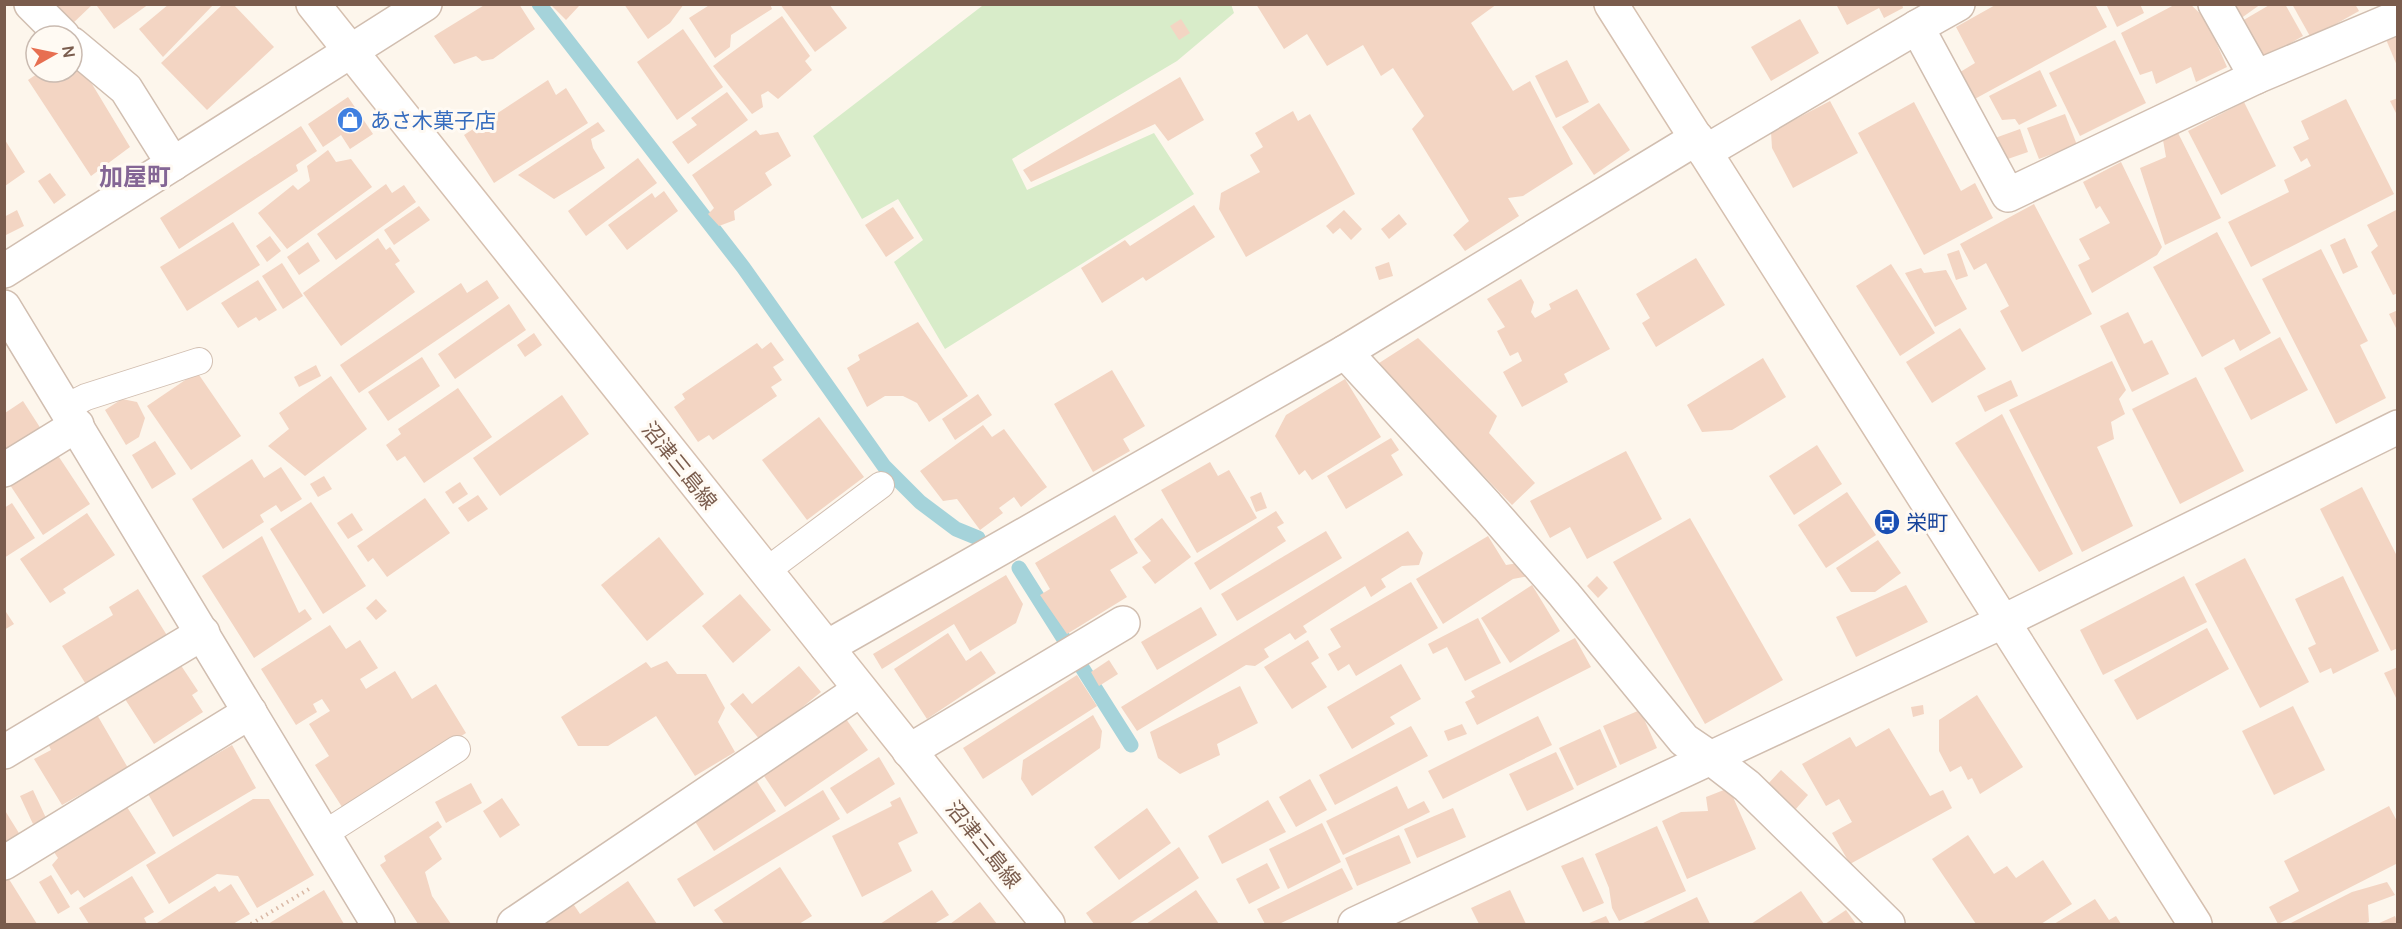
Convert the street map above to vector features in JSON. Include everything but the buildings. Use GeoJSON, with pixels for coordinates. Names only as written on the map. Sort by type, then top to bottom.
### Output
{"type":"FeatureCollection","features":[{"type":"Feature","properties":{"kind":"street"},"geometry":{"type":"LineString","coordinates":[[31,4],[51,24]]}},
{"type":"Feature","properties":{"kind":"street","name":"沼津三島線"},"geometry":{"type":"LineString","coordinates":[[313,4],[1048,924]]}},
{"type":"Feature","properties":{"kind":"street"},"geometry":{"type":"LineString","coordinates":[[4,271],[425,4]]}},
{"type":"Feature","properties":{"kind":"street"},"geometry":{"type":"LineString","coordinates":[[1611,4],[2195,924]]}},
{"type":"Feature","properties":{"kind":"street"},"geometry":{"type":"LineString","coordinates":[[827,647],[1345,352],[1701,145],[1958,4]]}},
{"type":"Feature","properties":{"kind":"street"},"geometry":{"type":"LineString","coordinates":[[2215,4],[2256,77]]}},
{"type":"Feature","properties":{"kind":"street"},"geometry":{"type":"LineString","coordinates":[[1917,27],[2008,195],[2256,77],[2397,17]]}},
{"type":"Feature","properties":{"kind":"street"},"geometry":{"type":"LineString","coordinates":[[84,54],[126,89],[173,164]]}},
{"type":"Feature","properties":{"kind":"street"},"geometry":{"type":"LineString","coordinates":[[4,307],[378,924]]}},
{"type":"Feature","properties":{"kind":"street"},"geometry":{"type":"LineString","coordinates":[[1345,352],[1495,514],[1684,740],[1747,786],[1888,924]]}},
{"type":"Feature","properties":{"kind":"street"},"geometry":{"type":"LineString","coordinates":[[4,470],[71,416]]}},
{"type":"Feature","properties":{"kind":"street"},"geometry":{"type":"LineString","coordinates":[[1355,924],[1713,759],[2004,621],[2397,427]]}},
{"type":"Feature","properties":{"kind":"street"},"geometry":{"type":"LineString","coordinates":[[909,751],[1123,623]]}},
{"type":"Feature","properties":{"kind":"street"},"geometry":{"type":"LineString","coordinates":[[4,752],[203,633]]}},
{"type":"Feature","properties":{"kind":"street"},"geometry":{"type":"LineString","coordinates":[[514,924],[860,690]]}},
{"type":"Feature","properties":{"kind":"street"},"geometry":{"type":"LineString","coordinates":[[4,863],[250,712]]}},
{"type":"Feature","properties":{"kind":"lane"},"geometry":{"type":"LineString","coordinates":[[71,416],[86,398],[200,361]]}},
{"type":"Feature","properties":{"kind":"lane"},"geometry":{"type":"LineString","coordinates":[[766,571],[881,485]]}},
{"type":"Feature","properties":{"kind":"lane"},"geometry":{"type":"LineString","coordinates":[[324,834],[457,749]]}},
{"type":"Feature","properties":{"kind":"path"},"geometry":{"type":"LineString","coordinates":[[250,924],[344,867]]}},
{"type":"Feature","properties":{"kind":"green space"},"geometry":{"type":"Polygon","coordinates":[[[1231,4],[1234,13],[1177,61],[1012,159],[1027,190],[1154,133],[1194,194],[945,349],[894,262],[923,240],[898,199],[862,219],[813,136],[982,5],[1231,4]]]}},
{"type":"Feature","properties":{"kind":"waterway"},"geometry":{"type":"LineString","coordinates":[[539,4],[743,267],[884,466],[920,502],[956,529],[978,538]]}},
{"type":"Feature","properties":{"kind":"waterway"},"geometry":{"type":"LineString","coordinates":[[1019,568],[1131,745]]}},
{"type":"Feature","properties":{"kind":"place","name":"あさ木菓子店"},"geometry":{"type":"Point","coordinates":[350,120]}},
{"type":"Feature","properties":{"kind":"place","name":"栄町"},"geometry":{"type":"Point","coordinates":[1887,522]}},
{"type":"Feature","properties":{"kind":"district","name":"加屋町"},"geometry":{"type":"Point","coordinates":[135,175]}}]}
